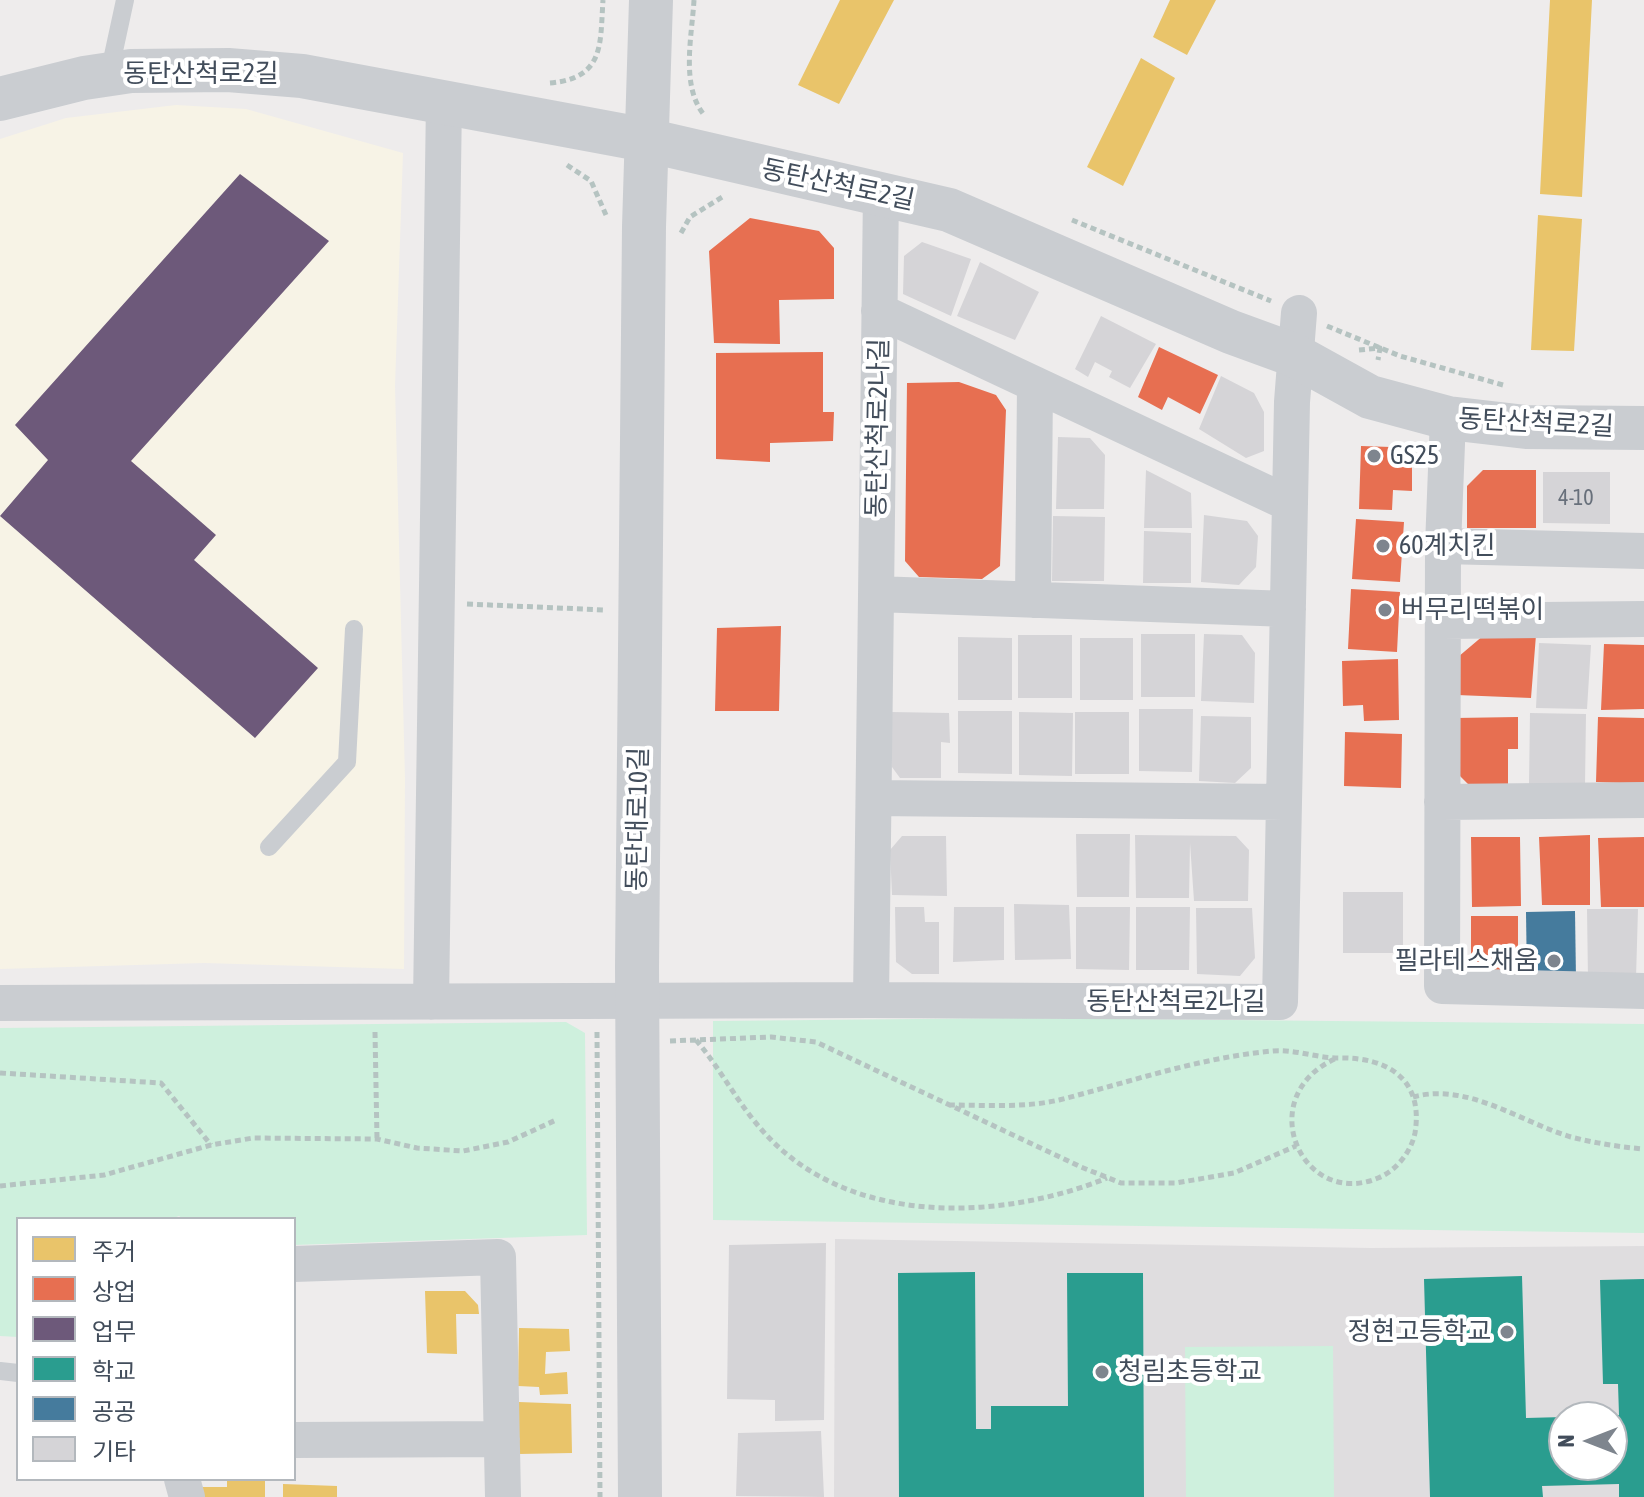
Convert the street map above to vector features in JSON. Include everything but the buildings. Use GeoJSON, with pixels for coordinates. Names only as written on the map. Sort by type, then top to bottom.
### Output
{"type":"FeatureCollection","features":[{"type":"Feature","properties":{"kind":"street","name":"동탄대로10길"},"geometry":{"type":"LineString","coordinates":[[640,1497],[656,1002],[646,140],[651,0]]}},
{"type":"Feature","properties":{"kind":"street","name":"동탄산척로2길"},"geometry":{"type":"LineString","coordinates":[[0,99],[109,74],[177,69],[287,74],[646,140],[949,210],[1231,332],[1294,355],[1370,397],[1448,418],[1526,427],[1644,428]]}},
{"type":"Feature","properties":{"kind":"street"},"geometry":{"type":"LineString","coordinates":[[431,1002],[444,101]]}},
{"type":"Feature","properties":{"kind":"street","name":"동탄산척로2나길"},"geometry":{"type":"LineString","coordinates":[[871,1000],[881,192]]}},
{"type":"Feature","properties":{"kind":"street","name":"동탄산척로2나길"},"geometry":{"type":"LineString","coordinates":[[879,311],[1290,504]]}},
{"type":"Feature","properties":{"kind":"street","name":"동탄산척로2나길"},"geometry":{"type":"LineString","coordinates":[[0,1003],[1280,1002],[1294,355],[1299,313]]}},
{"type":"Feature","properties":{"kind":"street"},"geometry":{"type":"LineString","coordinates":[[1033,600],[1035,385]]}},
{"type":"Feature","properties":{"kind":"street"},"geometry":{"type":"LineString","coordinates":[[1448,418],[1443,546],[1442,986],[1644,991]]}},
{"type":"Feature","properties":{"kind":"street"},"geometry":{"type":"LineString","coordinates":[[1443,546],[1644,551]]}},
{"type":"Feature","properties":{"kind":"street"},"geometry":{"type":"LineString","coordinates":[[876,594],[1288,609]]}},
{"type":"Feature","properties":{"kind":"street"},"geometry":{"type":"LineString","coordinates":[[1443,621],[1644,619]]}},
{"type":"Feature","properties":{"kind":"street"},"geometry":{"type":"LineString","coordinates":[[874,798],[1284,802]]}},
{"type":"Feature","properties":{"kind":"street"},"geometry":{"type":"LineString","coordinates":[[1442,802],[1644,800]]}},
{"type":"Feature","properties":{"kind":"street"},"geometry":{"type":"LineString","coordinates":[[296,1264],[498,1257],[503,1497]]}},
{"type":"Feature","properties":{"kind":"street"},"geometry":{"type":"LineString","coordinates":[[296,1440],[502,1439]]}},
{"type":"Feature","properties":{"kind":"lane"},"geometry":{"type":"LineString","coordinates":[[109,74],[125,0]]}},
{"type":"Feature","properties":{"kind":"lane"},"geometry":{"type":"LineString","coordinates":[[269,847],[347,762],[354,629]]}},
{"type":"Feature","properties":{"kind":"path"},"geometry":{"type":"LineString","coordinates":[[566,82],[582,74],[600,54],[603,0]]}},
{"type":"Feature","properties":{"kind":"path"},"geometry":{"type":"LineString","coordinates":[[690,75],[694,0]]}},
{"type":"Feature","properties":{"kind":"path"},"geometry":{"type":"LineString","coordinates":[[1299,313],[1400,356],[1510,387]]}},
{"type":"Feature","properties":{"kind":"path"},"geometry":{"type":"LineString","coordinates":[[437,603],[603,609]]}},
{"type":"Feature","properties":{"kind":"path"},"geometry":{"type":"LineString","coordinates":[[375,1016],[377,1139]]}},
{"type":"Feature","properties":{"kind":"path"},"geometry":{"type":"LineString","coordinates":[[674,1041],[771,1037],[816,1042],[1121,1183],[1176,1183],[1234,1173],[1296,1146]]}},
{"type":"Feature","properties":{"kind":"path"},"geometry":{"type":"LineString","coordinates":[[597,1040],[600,1497]]}},
{"type":"Feature","properties":{"kind":"path"},"geometry":{"type":"LineString","coordinates":[[696,1040],[719,1066],[761,1129],[786,1152],[833,1184],[924,1209],[1022,1204],[1071,1193],[1108,1178]]}},
{"type":"Feature","properties":{"kind":"path"},"geometry":{"type":"LineString","coordinates":[[949,1105],[1056,1101],[1180,1066],[1275,1051],[1337,1058]]}},
{"type":"Feature","properties":{"kind":"path"},"geometry":{"type":"LineString","coordinates":[[1355,1055],[1374,1059],[1397,1074],[1413,1097],[1415,1126],[1407,1153],[1378,1178],[1359,1183],[1322,1175],[1307,1163],[1296,1146],[1290,1110],[1296,1093],[1319,1065],[1337,1058],[1355,1055]]}},
{"type":"Feature","properties":{"kind":"path"},"geometry":{"type":"LineString","coordinates":[[0,1073],[161,1083],[211,1145]]}},
{"type":"Feature","properties":{"kind":"path"},"geometry":{"type":"LineString","coordinates":[[1413,1097],[1433,1092],[1467,1098],[1570,1136],[1644,1149]]}},
{"type":"Feature","properties":{"kind":"path"},"geometry":{"type":"LineString","coordinates":[[0,1186],[104,1175],[211,1145],[253,1138],[377,1139],[417,1148],[463,1151],[508,1142],[556,1120]]}},
{"type":"Feature","properties":{"kind":"shaded area"},"geometry":{"type":"Polygon","coordinates":[[[176,105],[246,109],[403,153],[395,386],[405,779],[404,969],[204,963],[0,969],[0,139],[66,118],[176,105]]]}},
{"type":"Feature","properties":{"kind":"shaded area","name":"청림초등학교"},"geometry":{"type":"Polygon","coordinates":[[[835,1239],[1371,1248],[1644,1246],[1644,1497],[834,1497],[835,1239]]]}},
{"type":"Feature","properties":{"kind":"green space"},"geometry":{"type":"Polygon","coordinates":[[[1020,1018],[1644,1024],[1644,1233],[713,1220],[713,1021],[1020,1018]]]}},
{"type":"Feature","properties":{"kind":"green space"},"geometry":{"type":"Polygon","coordinates":[[[566,1022],[585,1033],[587,1235],[296,1245],[296,1217],[16,1217],[16,1337],[0,1336],[0,1028],[566,1022]]]}},
{"type":"Feature","properties":{"kind":"green space"},"geometry":{"type":"Polygon","coordinates":[[[1333,1346],[1334,1497],[1186,1497],[1185,1347],[1333,1346]]]}},
{"type":"Feature","properties":{"kind":"place","name":"GS25"},"geometry":{"type":"Point","coordinates":[1374,456]}},
{"type":"Feature","properties":{"kind":"place","name":"60계치킨"},"geometry":{"type":"Point","coordinates":[1383,546]}},
{"type":"Feature","properties":{"kind":"place","name":"버무리떡볶이"},"geometry":{"type":"Point","coordinates":[1385,610]}},
{"type":"Feature","properties":{"kind":"place","name":"필라테스채움"},"geometry":{"type":"Point","coordinates":[1554,961]}},
{"type":"Feature","properties":{"kind":"place","name":"정현고등학교"},"geometry":{"type":"Point","coordinates":[1507,1332]}},
{"type":"Feature","properties":{"kind":"place","name":"청림초등학교"},"geometry":{"type":"Point","coordinates":[1102,1372]}}]}
